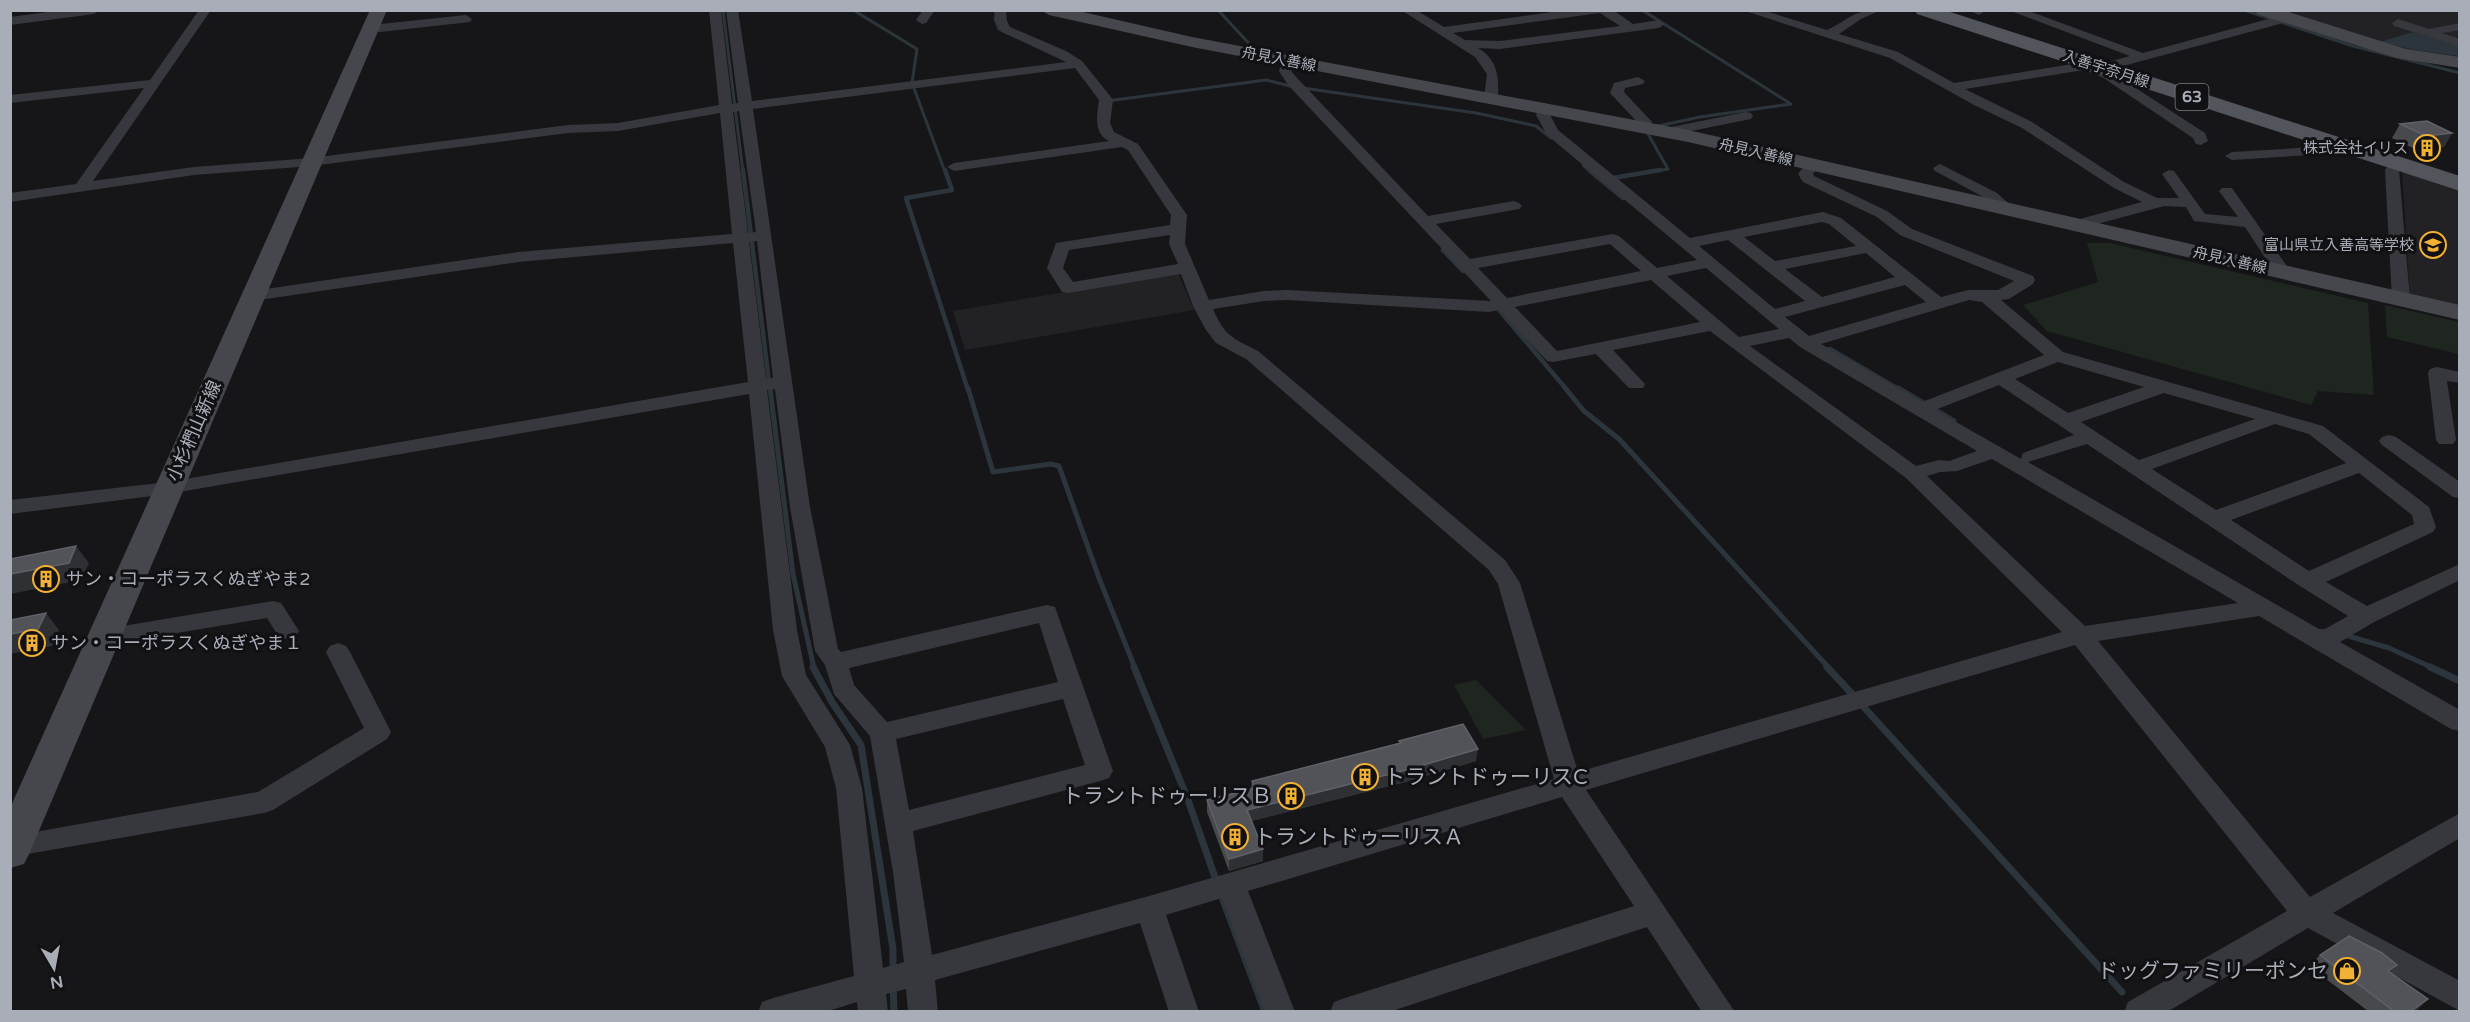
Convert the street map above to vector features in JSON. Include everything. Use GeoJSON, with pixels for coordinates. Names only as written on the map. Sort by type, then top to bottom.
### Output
{"type":"FeatureCollection","features":[{"type":"Feature","properties":{"kind":"main road","name":"舟見入善線"},"geometry":{"type":"LineString","coordinates":[[1049,10],[1192,42],[1644,127],[2460,313]]}},
{"type":"Feature","properties":{"kind":"main road","name":"入善宇奈月線"},"geometry":{"type":"LineString","coordinates":[[1924,10],[2460,184]]}},
{"type":"Feature","properties":{"kind":"main road"},"geometry":{"type":"LineString","coordinates":[[2264,10],[2403,54],[2460,63]]}},
{"type":"Feature","properties":{"kind":"main road","name":"小杉椚山新線"},"geometry":{"type":"LineString","coordinates":[[12,850],[168,488],[375,20]]}},
{"type":"Feature","properties":{"kind":"street"},"geometry":{"type":"LineString","coordinates":[[10,21],[32,15],[94,10]]}},
{"type":"Feature","properties":{"kind":"street"},"geometry":{"type":"LineString","coordinates":[[80,189],[205,10]]}},
{"type":"Feature","properties":{"kind":"street"},"geometry":{"type":"LineString","coordinates":[[715,10],[784,630],[794,676],[837,745],[849,788],[872,998]]}},
{"type":"Feature","properties":{"kind":"street"},"geometry":{"type":"LineString","coordinates":[[732,10],[800,507],[827,651],[836,662],[843,688],[882,733],[899,824],[920,970],[923,1011]]}},
{"type":"Feature","properties":{"kind":"street"},"geometry":{"type":"LineString","coordinates":[[1000,10],[1001,21],[1006,29],[1062,54],[1078,64],[1106,100],[1103,123],[1108,135],[1133,147],[1179,215],[1177,244],[1202,306],[1212,326],[1222,339],[1252,355],[1497,566],[1509,583],[1569,786],[1720,1011]]}},
{"type":"Feature","properties":{"kind":"street"},"geometry":{"type":"LineString","coordinates":[[1407,10],[1479,54],[1493,75],[1491,99]]}},
{"type":"Feature","properties":{"kind":"street"},"geometry":{"type":"LineString","coordinates":[[1442,31],[1597,10]]}},
{"type":"Feature","properties":{"kind":"street"},"geometry":{"type":"LineString","coordinates":[[1604,10],[1631,28]]}},
{"type":"Feature","properties":{"kind":"street"},"geometry":{"type":"LineString","coordinates":[[1748,10],[1894,55],[2027,125],[2119,185],[2155,203]]}},
{"type":"Feature","properties":{"kind":"street"},"geometry":{"type":"LineString","coordinates":[[1778,10],[1808,22],[1834,15]]}},
{"type":"Feature","properties":{"kind":"street"},"geometry":{"type":"LineString","coordinates":[[1827,34],[1841,28],[1857,16],[1875,10]]}},
{"type":"Feature","properties":{"kind":"street"},"geometry":{"type":"LineString","coordinates":[[2014,10],[2143,57]]}},
{"type":"Feature","properties":{"kind":"street"},"geometry":{"type":"LineString","coordinates":[[1951,87],[2143,57],[2286,18]]}},
{"type":"Feature","properties":{"kind":"street"},"geometry":{"type":"LineString","coordinates":[[375,20],[466,19]]}},
{"type":"Feature","properties":{"kind":"street"},"geometry":{"type":"LineString","coordinates":[[2398,23],[2460,43]]}},
{"type":"Feature","properties":{"kind":"street"},"geometry":{"type":"LineString","coordinates":[[1465,44],[1500,45],[1659,24]]}},
{"type":"Feature","properties":{"kind":"street"},"geometry":{"type":"LineString","coordinates":[[2427,33],[2460,27]]}},
{"type":"Feature","properties":{"kind":"street"},"geometry":{"type":"LineString","coordinates":[[1295,62],[1286,67],[1285,71],[1464,265],[1553,357],[1713,325]]}},
{"type":"Feature","properties":{"kind":"street"},"geometry":{"type":"LineString","coordinates":[[10,198],[194,171],[311,162],[568,129],[638,125],[744,106],[1078,64]]}},
{"type":"Feature","properties":{"kind":"street"},"geometry":{"type":"LineString","coordinates":[[2093,66],[2200,136],[2201,141]]}},
{"type":"Feature","properties":{"kind":"street"},"geometry":{"type":"LineString","coordinates":[[1638,81],[1619,86],[1617,93],[1645,122],[1644,127]]}},
{"type":"Feature","properties":{"kind":"street"},"geometry":{"type":"LineString","coordinates":[[10,99],[154,83]]}},
{"type":"Feature","properties":{"kind":"street"},"geometry":{"type":"LineString","coordinates":[[1545,108],[1543,115],[1552,132],[1799,337],[2460,722]]}},
{"type":"Feature","properties":{"kind":"street"},"geometry":{"type":"LineString","coordinates":[[1666,132],[1746,116]]}},
{"type":"Feature","properties":{"kind":"street"},"geometry":{"type":"LineString","coordinates":[[954,167],[1123,143]]}},
{"type":"Feature","properties":{"kind":"street"},"geometry":{"type":"LineString","coordinates":[[2232,156],[2351,149]]}},
{"type":"Feature","properties":{"kind":"street"},"geometry":{"type":"LineString","coordinates":[[2397,164],[2392,170],[2401,299]]}},
{"type":"Feature","properties":{"kind":"street"},"geometry":{"type":"LineString","coordinates":[[1735,343],[1799,337],[1968,295],[1988,297],[2003,295],[2027,280],[1906,232],[1882,214],[1809,179],[1805,174],[1813,165]]}},
{"type":"Feature","properties":{"kind":"street"},"geometry":{"type":"LineString","coordinates":[[1940,168],[1992,196],[2007,209]]}},
{"type":"Feature","properties":{"kind":"street"},"geometry":{"type":"LineString","coordinates":[[2169,174],[2200,218],[2250,223]]}},
{"type":"Feature","properties":{"kind":"street"},"geometry":{"type":"LineString","coordinates":[[2227,191],[2283,272]]}},
{"type":"Feature","properties":{"kind":"street"},"geometry":{"type":"LineString","coordinates":[[2075,225],[2164,201],[2191,203]]}},
{"type":"Feature","properties":{"kind":"street"},"geometry":{"type":"LineString","coordinates":[[1424,220],[1514,206]]}},
{"type":"Feature","properties":{"kind":"street"},"geometry":{"type":"LineString","coordinates":[[1686,244],[1823,217],[1835,220],[1939,304]]}},
{"type":"Feature","properties":{"kind":"street"},"geometry":{"type":"LineString","coordinates":[[1178,229],[1062,246],[1055,268],[1068,288],[1186,268]]}},
{"type":"Feature","properties":{"kind":"street"},"geometry":{"type":"LineString","coordinates":[[1731,235],[1818,303]]}},
{"type":"Feature","properties":{"kind":"street"},"geometry":{"type":"LineString","coordinates":[[253,296],[518,257],[764,236]]}},
{"type":"Feature","properties":{"kind":"street"},"geometry":{"type":"LineString","coordinates":[[1464,265],[1614,239],[1735,343],[1913,474],[2080,635],[2291,897],[2308,913],[2460,997]]}},
{"type":"Feature","properties":{"kind":"street"},"geometry":{"type":"LineString","coordinates":[[1772,267],[1869,248]]}},
{"type":"Feature","properties":{"kind":"street"},"geometry":{"type":"LineString","coordinates":[[1202,306],[1264,296],[1287,295],[1489,307],[1708,263]]}},
{"type":"Feature","properties":{"kind":"street"},"geometry":{"type":"LineString","coordinates":[[1772,315],[1828,302],[1907,279]]}},
{"type":"Feature","properties":{"kind":"street"},"geometry":{"type":"LineString","coordinates":[[1988,297],[2057,356],[2316,430],[2422,512],[2425,527],[2308,581]]}},
{"type":"Feature","properties":{"kind":"street"},"geometry":{"type":"LineString","coordinates":[[1600,347],[1636,384]]}},
{"type":"Feature","properties":{"kind":"street"},"geometry":{"type":"LineString","coordinates":[[1920,409],[2057,356]]}},
{"type":"Feature","properties":{"kind":"street"},"geometry":{"type":"LineString","coordinates":[[2446,440],[2451,420],[2437,373],[2460,378]]}},
{"type":"Feature","properties":{"kind":"street"},"geometry":{"type":"LineString","coordinates":[[2001,378],[2308,581],[2366,616]]}},
{"type":"Feature","properties":{"kind":"street"},"geometry":{"type":"LineString","coordinates":[[10,507],[168,488],[783,382]]}},
{"type":"Feature","properties":{"kind":"street"},"geometry":{"type":"LineString","coordinates":[[2067,420],[2162,387]]}},
{"type":"Feature","properties":{"kind":"street"},"geometry":{"type":"LineString","coordinates":[[2138,467],[2272,419]]}},
{"type":"Feature","properties":{"kind":"street"},"geometry":{"type":"LineString","coordinates":[[2030,457],[2091,436]]}},
{"type":"Feature","properties":{"kind":"street"},"geometry":{"type":"LineString","coordinates":[[2389,441],[2460,492]]}},
{"type":"Feature","properties":{"kind":"street"},"geometry":{"type":"LineString","coordinates":[[1913,474],[1939,466],[1950,467],[1994,452]]}},
{"type":"Feature","properties":{"kind":"street"},"geometry":{"type":"LineString","coordinates":[[2215,519],[2361,465]]}},
{"type":"Feature","properties":{"kind":"street"},"geometry":{"type":"LineString","coordinates":[[2315,638],[2330,637],[2366,616],[2460,571]]}},
{"type":"Feature","properties":{"kind":"street"},"geometry":{"type":"LineString","coordinates":[[773,1011],[872,998],[920,970],[1149,908],[2080,635],[2262,608]]}},
{"type":"Feature","properties":{"kind":"street"},"geometry":{"type":"LineString","coordinates":[[105,637],[273,609],[287,631]]}},
{"type":"Feature","properties":{"kind":"street"},"geometry":{"type":"LineString","coordinates":[[836,662],[1047,613],[1100,771],[899,824]]}},
{"type":"Feature","properties":{"kind":"street"},"geometry":{"type":"LineString","coordinates":[[12,850],[264,801],[378,732],[338,652]]}},
{"type":"Feature","properties":{"kind":"street"},"geometry":{"type":"LineString","coordinates":[[882,733],[1072,688]]}},
{"type":"Feature","properties":{"kind":"street"},"geometry":{"type":"LineString","coordinates":[[2148,1010],[2460,824]]}},
{"type":"Feature","properties":{"kind":"street"},"geometry":{"type":"LineString","coordinates":[[1231,884],[1280,1011]]}},
{"type":"Feature","properties":{"kind":"street"},"geometry":{"type":"LineString","coordinates":[[1149,908],[1184,1011]]}},
{"type":"Feature","properties":{"kind":"street"},"geometry":{"type":"LineString","coordinates":[[1345,1011],[1653,912]]}},
{"type":"Feature","properties":{"kind":"shaded area"},"geometry":{"type":"Polygon","coordinates":[[[2271,11],[2459,11],[2459,61],[2430,57],[2271,11]]]}},
{"type":"Feature","properties":{"kind":"shaded area"},"geometry":{"type":"Polygon","coordinates":[[[2413,32],[2459,46],[2459,56],[2380,42],[2413,32]]]}},
{"type":"Feature","properties":{"kind":"shaded area","name":"富山県立入善高等学校"},"geometry":{"type":"Polygon","coordinates":[[[2402,170],[2459,188],[2459,308],[2410,297],[2402,170]]]}},
{"type":"Feature","properties":{"kind":"shaded area"},"geometry":{"type":"Polygon","coordinates":[[[2087,243],[2110,243],[2368,303],[2374,395],[2318,391],[2311,405],[2047,331],[2023,305],[2098,282],[2087,243]]]}},
{"type":"Feature","properties":{"kind":"shaded area"},"geometry":{"type":"Polygon","coordinates":[[[1178,273],[1194,310],[965,350],[953,311],[1178,273]]]}},
{"type":"Feature","properties":{"kind":"shaded area"},"geometry":{"type":"Polygon","coordinates":[[[2385,305],[2459,322],[2459,354],[2387,337],[2385,305]]]}},
{"type":"Feature","properties":{"kind":"shaded area"},"geometry":{"type":"Polygon","coordinates":[[[1476,680],[1526,730],[1483,739],[1454,685],[1476,680]]]}},
{"type":"Feature","properties":{"kind":"building"},"geometry":{"type":"Polygon","coordinates":[[[2427,121],[2452,133],[2426,136],[2400,124],[2427,121]]]}},
{"type":"Feature","properties":{"kind":"building"},"geometry":{"type":"Polygon","coordinates":[[[76,546],[69,563],[10,574],[10,559],[76,546]]]}},
{"type":"Feature","properties":{"kind":"building"},"geometry":{"type":"Polygon","coordinates":[[[46,613],[38,629],[10,634],[10,620],[46,613]]]}},
{"type":"Feature","properties":{"kind":"building"},"geometry":{"type":"Polygon","coordinates":[[[1463,724],[1478,749],[1406,770],[1247,810],[1263,849],[1229,859],[1207,800],[1255,788],[1252,781],[1401,743],[1399,741],[1463,724]]]}},
{"type":"Feature","properties":{"kind":"building"},"geometry":{"type":"Polygon","coordinates":[[[2349,936],[2382,953],[2397,965],[2388,971],[2428,999],[2411,1011],[2394,1011],[2320,955],[2349,936]]]}},
{"type":"Feature","properties":{"kind":"waterway"},"geometry":{"type":"LineString","coordinates":[[723,10],[743,172]]}},
{"type":"Feature","properties":{"kind":"waterway"},"geometry":{"type":"LineString","coordinates":[[853,10],[917,49],[912,83],[945,172]]}},
{"type":"Feature","properties":{"kind":"waterway"},"geometry":{"type":"LineString","coordinates":[[1218,10],[1255,50],[1260,51]]}},
{"type":"Feature","properties":{"kind":"waterway"},"geometry":{"type":"LineString","coordinates":[[1642,10],[1791,104],[1700,117],[1658,126]]}},
{"type":"Feature","properties":{"kind":"waterway"},"geometry":{"type":"LineString","coordinates":[[2244,10],[2353,46],[2460,73]]}},
{"type":"Feature","properties":{"kind":"waterway"},"geometry":{"type":"LineString","coordinates":[[995,18],[999,29],[1007,33]]}},
{"type":"Feature","properties":{"kind":"waterway"},"geometry":{"type":"LineString","coordinates":[[1107,101],[1266,80],[1294,87]]}},
{"type":"Feature","properties":{"kind":"waterway"},"geometry":{"type":"LineString","coordinates":[[1303,88],[1476,113],[1536,126],[1551,138]]}},
{"type":"Feature","properties":{"kind":"waterway"},"geometry":{"type":"LineString","coordinates":[[1651,131],[1648,134],[1668,169],[1651,172]]}},
{"type":"Feature","properties":{"kind":"waterway"},"geometry":{"type":"LineString","coordinates":[[1583,165],[1591,172]]}},
{"type":"Feature","properties":{"kind":"waterway"},"geometry":{"type":"LineString","coordinates":[[743,170],[770,390]]}},
{"type":"Feature","properties":{"kind":"waterway"},"geometry":{"type":"LineString","coordinates":[[945,170],[952,190],[906,198],[968,390]]}},
{"type":"Feature","properties":{"kind":"waterway"},"geometry":{"type":"LineString","coordinates":[[1589,170],[1601,180]]}},
{"type":"Feature","properties":{"kind":"waterway"},"geometry":{"type":"LineString","coordinates":[[1601,180],[1660,170]]}},
{"type":"Feature","properties":{"kind":"waterway"},"geometry":{"type":"LineString","coordinates":[[1601,180],[1623,198]]}},
{"type":"Feature","properties":{"kind":"waterway"},"geometry":{"type":"LineString","coordinates":[[1443,250],[1463,271]]}},
{"type":"Feature","properties":{"kind":"waterway"},"geometry":{"type":"LineString","coordinates":[[1494,304],[1567,390]]}},
{"type":"Feature","properties":{"kind":"waterway"},"geometry":{"type":"LineString","coordinates":[[1824,350],[1830,349],[1900,390]]}},
{"type":"Feature","properties":{"kind":"waterway"},"geometry":{"type":"LineString","coordinates":[[770,388],[793,574],[814,668]]}},
{"type":"Feature","properties":{"kind":"waterway"},"geometry":{"type":"LineString","coordinates":[[968,388],[993,472],[1051,464],[1059,466],[1099,578],[1135,668]]}},
{"type":"Feature","properties":{"kind":"waterway"},"geometry":{"type":"LineString","coordinates":[[1565,388],[1584,411],[1619,439],[1829,668]]}},
{"type":"Feature","properties":{"kind":"waterway"},"geometry":{"type":"LineString","coordinates":[[1898,388],[1954,421]]}},
{"type":"Feature","properties":{"kind":"waterway"},"geometry":{"type":"LineString","coordinates":[[2345,635],[2389,648],[2433,668]]}},
{"type":"Feature","properties":{"kind":"waterway"},"geometry":{"type":"LineString","coordinates":[[813,667],[832,702],[861,745],[893,949],[893,970]]}},
{"type":"Feature","properties":{"kind":"waterway"},"geometry":{"type":"LineString","coordinates":[[1134,667],[1188,800],[1217,883]]}},
{"type":"Feature","properties":{"kind":"waterway"},"geometry":{"type":"LineString","coordinates":[[1827,667],[1855,697]]}},
{"type":"Feature","properties":{"kind":"waterway"},"geometry":{"type":"LineString","coordinates":[[2430,667],[2460,681]]}},
{"type":"Feature","properties":{"kind":"waterway"},"geometry":{"type":"LineString","coordinates":[[1861,704],[2122,992]]}},
{"type":"Feature","properties":{"kind":"waterway"},"geometry":{"type":"LineString","coordinates":[[1220,892],[1265,1012]]}},
{"type":"Feature","properties":{"kind":"waterway"},"geometry":{"type":"LineString","coordinates":[[893,985],[894,1012]]}},
{"type":"Feature","properties":{"kind":"place","name":"株式会社イリス"},"geometry":{"type":"Point","coordinates":[2427,148]}},
{"type":"Feature","properties":{"kind":"place","name":"富山県立入善高等学校"},"geometry":{"type":"Point","coordinates":[2433,245]}},
{"type":"Feature","properties":{"kind":"place","name":"サン・コーポラスくぬぎやま2"},"geometry":{"type":"Point","coordinates":[46,579]}},
{"type":"Feature","properties":{"kind":"place","name":"サン・コーポラスくぬぎやま１"},"geometry":{"type":"Point","coordinates":[32,643]}},
{"type":"Feature","properties":{"kind":"place","name":"トラントドゥーリスC"},"geometry":{"type":"Point","coordinates":[1365,777]}},
{"type":"Feature","properties":{"kind":"place","name":"トラントドゥーリスＢ"},"geometry":{"type":"Point","coordinates":[1291,796]}},
{"type":"Feature","properties":{"kind":"place","name":"トラントドゥーリスＡ"},"geometry":{"type":"Point","coordinates":[1235,837]}},
{"type":"Feature","properties":{"kind":"place","name":"ドッグファミリーポンセ"},"geometry":{"type":"Point","coordinates":[2347,971]}}]}
